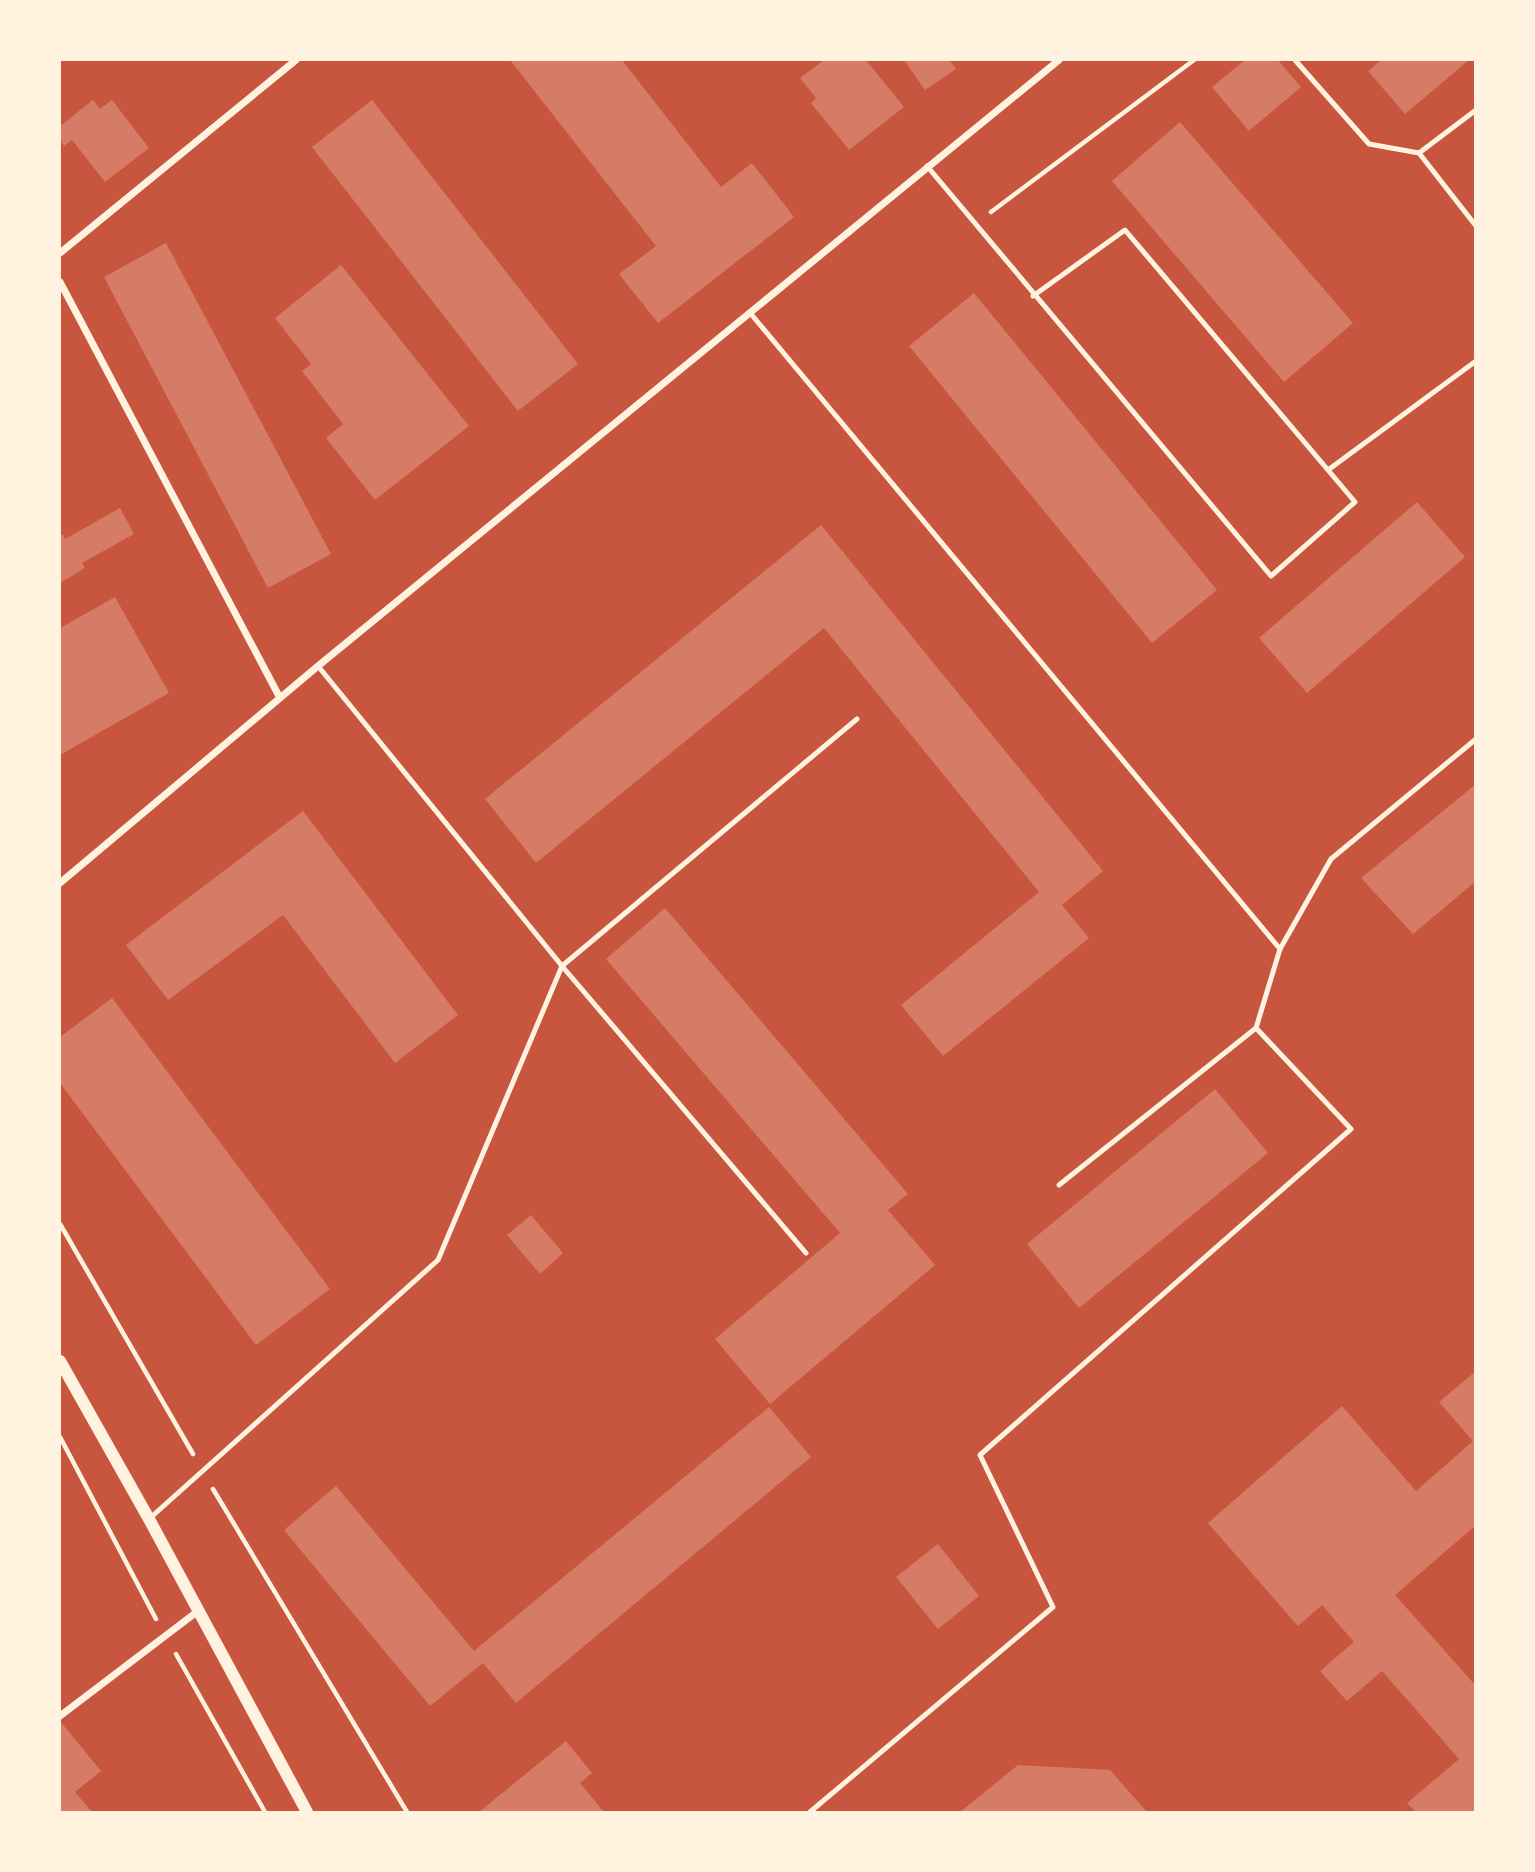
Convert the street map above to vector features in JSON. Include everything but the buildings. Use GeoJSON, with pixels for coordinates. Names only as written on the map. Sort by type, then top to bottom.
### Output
{"type":"FeatureCollection","features":[{"type":"Feature","properties":{"kind":"street"},"geometry":{"type":"LineString","coordinates":[[60,253],[296,60]]}},
{"type":"Feature","properties":{"kind":"street"},"geometry":{"type":"LineString","coordinates":[[60,883],[318,666],[1059,60]]}},
{"type":"Feature","properties":{"kind":"street"},"geometry":{"type":"LineString","coordinates":[[60,282],[280,698]]}},
{"type":"Feature","properties":{"kind":"street"},"geometry":{"type":"LineString","coordinates":[[60,1361],[149,1519],[307,1812]]}},
{"type":"Feature","properties":{"kind":"street"},"geometry":{"type":"LineString","coordinates":[[60,1716],[198,1611]]}},
{"type":"Feature","properties":{"kind":"lane"},"geometry":{"type":"LineString","coordinates":[[1294,60],[1369,144],[1419,153],[1475,226]]}},
{"type":"Feature","properties":{"kind":"lane"},"geometry":{"type":"LineString","coordinates":[[1419,153],[1475,110]]}},
{"type":"Feature","properties":{"kind":"lane"},"geometry":{"type":"LineString","coordinates":[[927,166],[1033,296],[1270,576],[1354,502],[1125,230],[1033,296]]}},
{"type":"Feature","properties":{"kind":"lane"},"geometry":{"type":"LineString","coordinates":[[751,314],[1280,949]]}},
{"type":"Feature","properties":{"kind":"lane"},"geometry":{"type":"LineString","coordinates":[[1328,470],[1475,361]]}},
{"type":"Feature","properties":{"kind":"lane"},"geometry":{"type":"LineString","coordinates":[[318,666],[562,966],[806,1253]]}},
{"type":"Feature","properties":{"kind":"lane"},"geometry":{"type":"LineString","coordinates":[[149,1519],[438,1260],[562,966],[857,719]]}},
{"type":"Feature","properties":{"kind":"lane"},"geometry":{"type":"LineString","coordinates":[[1059,1185],[1256,1028],[1280,949],[1331,859],[1475,738]]}},
{"type":"Feature","properties":{"kind":"lane"},"geometry":{"type":"LineString","coordinates":[[810,1812],[1053,1607],[981,1455],[1351,1129],[1256,1028]]}},
{"type":"Feature","properties":{"kind":"path"},"geometry":{"type":"LineString","coordinates":[[974,225],[1194,60]]}},
{"type":"Feature","properties":{"kind":"path"},"geometry":{"type":"LineString","coordinates":[[60,1224],[202,1471],[407,1812]]}},
{"type":"Feature","properties":{"kind":"path"},"geometry":{"type":"LineString","coordinates":[[60,1437],[165,1636],[265,1812]]}}]}
